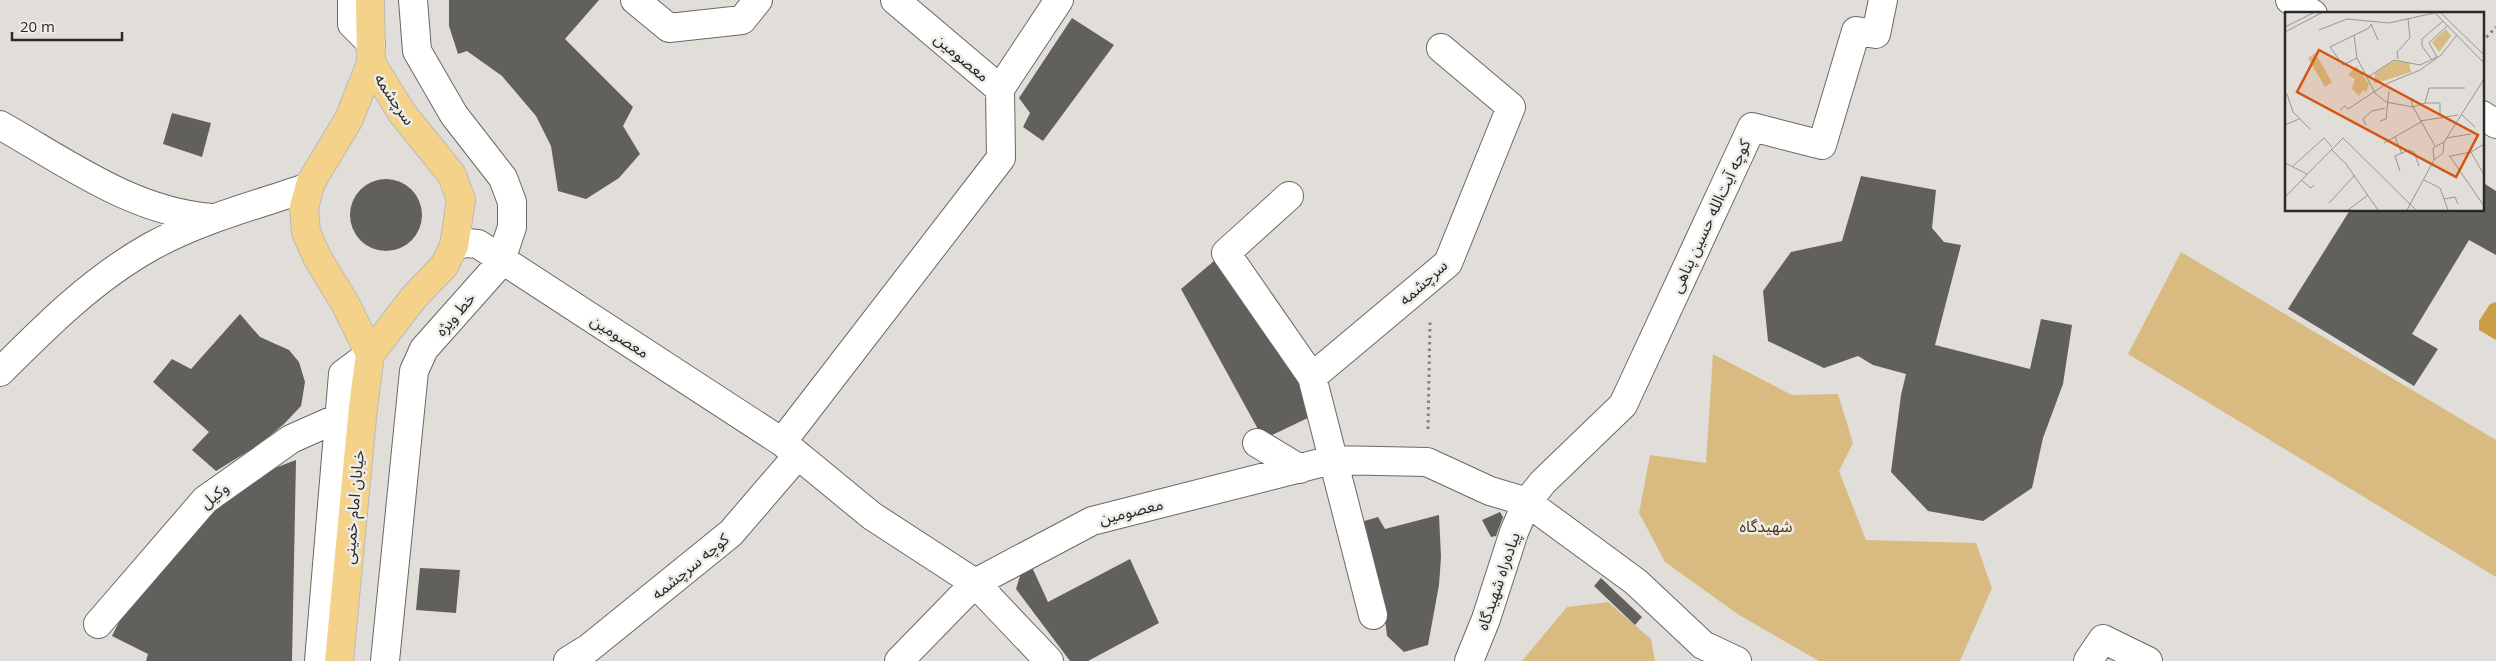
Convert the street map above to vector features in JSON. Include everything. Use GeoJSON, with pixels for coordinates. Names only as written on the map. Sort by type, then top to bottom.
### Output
{"type":"FeatureCollection","features":[{"type":"Feature","properties":{"kind":"main road"},"geometry":{"type":"LineString","coordinates":[[370,0],[371,53]]}},
{"type":"Feature","properties":{"kind":"main road","name":"سرچشمه"},"geometry":{"type":"LineString","coordinates":[[371,53],[402,113],[452,175],[460,200],[454,246],[444,266],[415,296],[370,354],[346,305],[317,257],[306,232],[304,207],[309,187],[349,119],[371,53]]}},
{"type":"Feature","properties":{"kind":"main road","name":"خیابان امام خمینی"},"geometry":{"type":"LineString","coordinates":[[340,661],[351,412],[370,354]]}},
{"type":"Feature","properties":{"kind":"street"},"geometry":{"type":"LineString","coordinates":[[352,0],[352,24],[371,53]]}},
{"type":"Feature","properties":{"kind":"street","name":"خط ویژه"},"geometry":{"type":"LineString","coordinates":[[385,661],[414,371],[424,350],[496,268],[512,227],[512,202],[503,178],[454,115],[416,51],[413,0]]}},
{"type":"Feature","properties":{"kind":"street"},"geometry":{"type":"LineString","coordinates":[[635,0],[669,28],[742,20],[758,0]]}},
{"type":"Feature","properties":{"kind":"street","name":"معصومین"},"geometry":{"type":"LineString","coordinates":[[790,449],[1001,158],[1000,89],[895,0]]}},
{"type":"Feature","properties":{"kind":"street"},"geometry":{"type":"LineString","coordinates":[[1000,89],[1059,0]]}},
{"type":"Feature","properties":{"kind":"street","name":"کوچه آیت‌الله حسین پناهی"},"geometry":{"type":"LineString","coordinates":[[1527,502],[1543,482],[1623,405],[1752,127],[1822,145],[1856,31],[1876,34],[1883,0]]}},
{"type":"Feature","properties":{"kind":"street"},"geometry":{"type":"LineString","coordinates":[[2290,0],[2310,12]]}},
{"type":"Feature","properties":{"kind":"street","name":"سرچشمه"},"geometry":{"type":"LineString","coordinates":[[1312,377],[1448,263],[1511,107],[1441,48]]}},
{"type":"Feature","properties":{"kind":"street"},"geometry":{"type":"LineString","coordinates":[[2484,117],[2496,124]]}},
{"type":"Feature","properties":{"kind":"street"},"geometry":{"type":"LineString","coordinates":[[0,125],[130,199],[185,216],[216,218]]}},
{"type":"Feature","properties":{"kind":"street"},"geometry":{"type":"LineString","coordinates":[[0,372],[66,307],[112,270],[152,246],[216,218],[309,187]]}},
{"type":"Feature","properties":{"kind":"street"},"geometry":{"type":"LineString","coordinates":[[1289,196],[1226,253],[1312,377],[1373,615]]}},
{"type":"Feature","properties":{"kind":"street","name":"معصومین"},"geometry":{"type":"LineString","coordinates":[[454,246],[466,243],[478,244],[790,449],[872,516],[975,582],[1092,521],[1332,460],[1427,462],[1490,491],[1527,502],[1636,582],[1703,645],[1724,659]]}},
{"type":"Feature","properties":{"kind":"street"},"geometry":{"type":"LineString","coordinates":[[319,661],[351,412]]}},
{"type":"Feature","properties":{"kind":"street","name":"وکیل"},"geometry":{"type":"LineString","coordinates":[[98,624],[205,500],[291,439],[351,412]]}},
{"type":"Feature","properties":{"kind":"street"},"geometry":{"type":"LineString","coordinates":[[1256,444],[1300,469]]}},
{"type":"Feature","properties":{"kind":"street","name":"کوچه سرچشمه"},"geometry":{"type":"LineString","coordinates":[[584,657],[731,533],[790,449]]}},
{"type":"Feature","properties":{"kind":"street","name":"پیاده‌راه شهیدگاه"},"geometry":{"type":"LineString","coordinates":[[1469,661],[1486,618],[1514,532],[1527,502]]}},
{"type":"Feature","properties":{"kind":"street"},"geometry":{"type":"LineString","coordinates":[[899,661],[975,582],[1049,661]]}},
{"type":"Feature","properties":{"kind":"street"},"geometry":{"type":"LineString","coordinates":[[2088,661],[2103,639],[2148,661]]}},
{"type":"Feature","properties":{"kind":"path"},"geometry":{"type":"LineString","coordinates":[[2484,40],[2496,26]]}},
{"type":"Feature","properties":{"kind":"path"},"geometry":{"type":"LineString","coordinates":[[1427,462],[1431,313]]}},
{"type":"Feature","properties":{"kind":"green space"},"geometry":{"type":"Polygon","coordinates":[[[2181,252],[2496,440],[2496,577],[2128,354],[2181,252]]]}},
{"type":"Feature","properties":{"kind":"green space","name":"شهیدگاه"},"geometry":{"type":"Polygon","coordinates":[[[1713,354],[1792,395],[1838,394],[1853,443],[1839,471],[1866,540],[1976,543],[1992,588],[1960,661],[1819,661],[1739,615],[1665,562],[1639,513],[1650,455],[1706,463],[1713,354]]]}},
{"type":"Feature","properties":{"kind":"green space"},"geometry":{"type":"Polygon","coordinates":[[[1608,602],[1651,639],[1655,661],[1522,661],[1567,607],[1608,602]]]}},
{"type":"Feature","properties":{"kind":"shaded area"},"geometry":{"type":"Polygon","coordinates":[[[2496,302],[2496,340],[2479,330],[2479,321],[2490,304],[2496,302]]]}},
{"type":"Feature","properties":{"kind":"building"},"geometry":{"type":"Polygon","coordinates":[[[449,0],[599,0],[565,39],[633,107],[623,126],[640,154],[619,178],[586,199],[558,191],[551,146],[536,116],[502,76],[467,51],[458,54],[449,26],[449,0]]]}},
{"type":"Feature","properties":{"kind":"building"},"geometry":{"type":"Polygon","coordinates":[[[1072,18],[1114,45],[1043,141],[1023,127],[1030,113],[1019,98],[1072,18]]]}},
{"type":"Feature","properties":{"kind":"building"},"geometry":{"type":"Polygon","coordinates":[[[172,113],[211,123],[202,157],[163,144],[172,113]]]}},
{"type":"Feature","properties":{"kind":"building"},"geometry":{"type":"Polygon","coordinates":[[[1861,176],[1936,190],[1932,228],[1944,242],[1961,245],[1935,345],[2030,369],[2041,319],[2072,325],[2063,384],[2043,438],[2032,488],[1983,521],[1928,511],[1891,472],[1901,395],[1906,374],[1873,365],[1858,356],[1824,368],[1768,341],[1763,291],[1791,252],[1842,241],[1861,176]]]}},
{"type":"Feature","properties":{"kind":"building"},"geometry":{"type":"Polygon","coordinates":[[[386,179],[406,185],[416,195],[422,215],[416,235],[406,245],[386,251],[366,245],[356,235],[350,215],[356,195],[366,185],[386,179]]]}},
{"type":"Feature","properties":{"kind":"building"},"geometry":{"type":"Polygon","coordinates":[[[2484,183],[2496,191],[2496,255],[2469,240],[2412,334],[2438,349],[2414,386],[2288,309],[2349,211],[2484,211],[2484,183]]]}},
{"type":"Feature","properties":{"kind":"building"},"geometry":{"type":"Polygon","coordinates":[[[1221,255],[1286,350],[1312,416],[1270,436],[1259,431],[1181,289],[1221,255]]]}},
{"type":"Feature","properties":{"kind":"building"},"geometry":{"type":"Polygon","coordinates":[[[240,314],[260,337],[289,350],[299,362],[305,382],[301,406],[284,424],[260,444],[216,471],[192,450],[209,432],[153,382],[172,359],[191,369],[240,314]]]}},
{"type":"Feature","properties":{"kind":"building"},"geometry":{"type":"Polygon","coordinates":[[[296,460],[292,661],[146,661],[148,654],[112,636],[135,590],[179,541],[227,501],[275,468],[296,460]]]}},
{"type":"Feature","properties":{"kind":"building"},"geometry":{"type":"Polygon","coordinates":[[[1500,512],[1503,517],[1496,536],[1491,537],[1482,520],[1500,512]]]}},
{"type":"Feature","properties":{"kind":"building"},"geometry":{"type":"Polygon","coordinates":[[[1439,515],[1441,557],[1439,585],[1428,645],[1404,652],[1387,636],[1383,602],[1361,522],[1378,517],[1385,529],[1439,515]]]}},
{"type":"Feature","properties":{"kind":"building"},"geometry":{"type":"Polygon","coordinates":[[[1130,559],[1159,623],[1088,661],[1070,661],[1016,589],[1022,569],[1031,565],[1048,602],[1130,559]]]}},
{"type":"Feature","properties":{"kind":"building"},"geometry":{"type":"Polygon","coordinates":[[[420,568],[460,570],[456,613],[416,610],[420,568]]]}},
{"type":"Feature","properties":{"kind":"building"},"geometry":{"type":"Polygon","coordinates":[[[1601,578],[1642,617],[1635,625],[1594,586],[1601,578]]]}}]}
